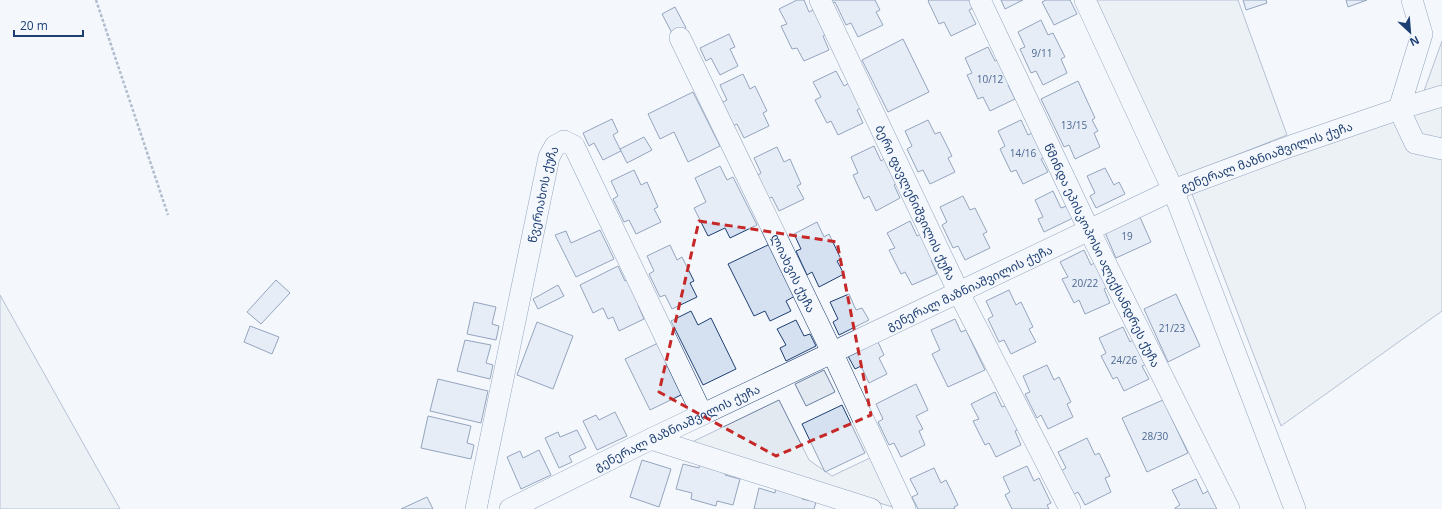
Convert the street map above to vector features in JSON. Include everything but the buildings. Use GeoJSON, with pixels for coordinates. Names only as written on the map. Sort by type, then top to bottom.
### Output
{"type":"FeatureCollection","features":[{"type":"Feature","properties":{"kind":"street","name":"ბერი ფავლენიშვილის ქუჩა"},"geometry":{"type":"LineString","coordinates":[[820,0],[959,293],[1070,509]]}},
{"type":"Feature","properties":{"kind":"street","name":"წმინდა ეპისკოპოსი ალექსანდრეს ქუჩა"},"geometry":{"type":"LineString","coordinates":[[980,0],[1090,230],[1229,509]]}},
{"type":"Feature","properties":{"kind":"street"},"geometry":{"type":"LineString","coordinates":[[1085,0],[1173,190],[1295,509]]}},
{"type":"Feature","properties":{"kind":"street"},"geometry":{"type":"LineString","coordinates":[[1412,0],[1422,34],[1399,109],[1414,143],[1442,148]]}},
{"type":"Feature","properties":{"kind":"street","name":"ლიახვის ქუჩა"},"geometry":{"type":"LineString","coordinates":[[680,38],[832,352],[904,509]]}},
{"type":"Feature","properties":{"kind":"street","name":"გენერალ მაზნიაშვილის ქუჩა"},"geometry":{"type":"LineString","coordinates":[[510,509],[702,414],[1173,190],[1291,146],[1442,96]]}},
{"type":"Feature","properties":{"kind":"street","name":"წვერიახოს ქუჩა"},"geometry":{"type":"LineString","coordinates":[[476,509],[548,157],[555,146],[564,141],[574,146],[702,414]]}},
{"type":"Feature","properties":{"kind":"street"},"geometry":{"type":"LineString","coordinates":[[651,439],[871,509]]}},
{"type":"Feature","properties":{"kind":"path"},"geometry":{"type":"LineString","coordinates":[[96,0],[168,214]]}},
{"type":"Feature","properties":{"kind":"highlighted area"},"geometry":{"type":"Polygon","coordinates":[[[699,221],[837,242],[871,415],[776,456],[659,392],[699,221]]]}},
{"type":"Feature","properties":{"kind":"shaded area"},"geometry":{"type":"Polygon","coordinates":[[[1095,0],[1238,0],[1287,135],[1179,178],[1095,0]]]}},
{"type":"Feature","properties":{"kind":"shaded area"},"geometry":{"type":"Polygon","coordinates":[[[1442,41],[1442,86],[1424,91],[1442,41]]]}},
{"type":"Feature","properties":{"kind":"shaded area"},"geometry":{"type":"Polygon","coordinates":[[[1442,105],[1442,311],[1281,426],[1192,194],[1306,146],[1442,105]]]}},
{"type":"Feature","properties":{"kind":"shaded area"},"geometry":{"type":"Polygon","coordinates":[[[0,295],[120,509],[0,509],[0,295]]]}},
{"type":"Feature","properties":{"kind":"shaded area"},"geometry":{"type":"Polygon","coordinates":[[[824,370],[835,392],[806,406],[795,384],[824,370]]]}},
{"type":"Feature","properties":{"kind":"shaded area"},"geometry":{"type":"Polygon","coordinates":[[[779,400],[809,460],[832,476],[872,457],[899,509],[688,444],[779,400]]]}}]}
